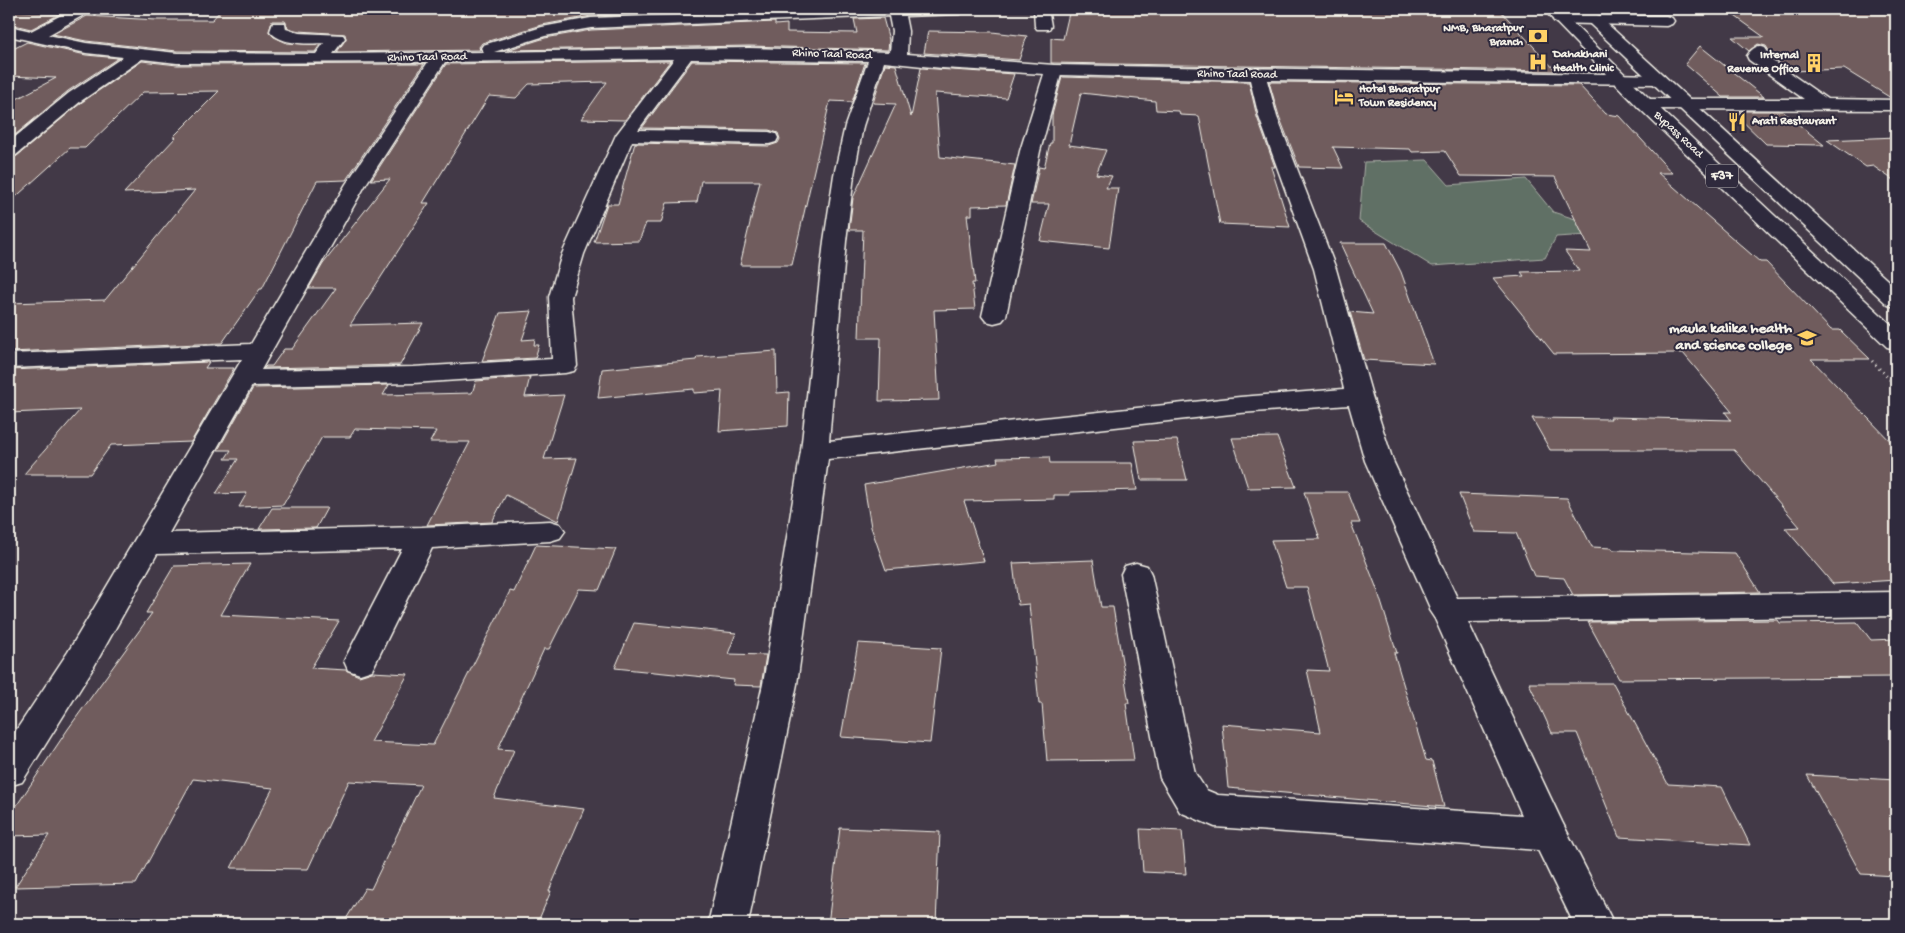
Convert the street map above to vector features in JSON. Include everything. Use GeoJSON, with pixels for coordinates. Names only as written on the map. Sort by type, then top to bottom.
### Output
{"type":"FeatureCollection","features":[{"type":"Feature","properties":{"kind":"main road"},"geometry":{"type":"LineString","coordinates":[[32,37],[84,9]]}},
{"type":"Feature","properties":{"kind":"main road"},"geometry":{"type":"LineString","coordinates":[[9,771],[80,660],[356,184],[447,58],[542,32],[591,23],[714,13],[959,9]]}},
{"type":"Feature","properties":{"kind":"main road"},"geometry":{"type":"LineString","coordinates":[[1041,9],[1043,26]]}},
{"type":"Feature","properties":{"kind":"main road"},"geometry":{"type":"LineString","coordinates":[[728,924],[780,684],[815,451],[835,241],[844,175],[854,126],[900,31],[896,11]]}},
{"type":"Feature","properties":{"kind":"main road"},"geometry":{"type":"LineString","coordinates":[[1556,15],[1588,15],[1666,21]]}},
{"type":"Feature","properties":{"kind":"main road","name":"Bypass Road"},"geometry":{"type":"LineString","coordinates":[[1556,15],[1645,104],[1896,342]]}},
{"type":"Feature","properties":{"kind":"main road","name":"Bypass Road"},"geometry":{"type":"LineString","coordinates":[[1588,15],[1896,300]]}},
{"type":"Feature","properties":{"kind":"main road"},"geometry":{"type":"LineString","coordinates":[[279,26],[278,31],[282,34],[308,38],[337,38],[320,59]]}},
{"type":"Feature","properties":{"kind":"main road","name":"Rhino Taal Road"},"geometry":{"type":"LineString","coordinates":[[9,31],[86,48],[185,58],[447,58],[687,53],[888,57],[951,64],[1054,70],[1257,76],[1657,79]]}},
{"type":"Feature","properties":{"kind":"main road"},"geometry":{"type":"LineString","coordinates":[[1759,51],[1755,56],[1822,104]]}},
{"type":"Feature","properties":{"kind":"main road"},"geometry":{"type":"LineString","coordinates":[[245,378],[413,375],[564,366],[560,297],[583,228],[625,135],[687,53]]}},
{"type":"Feature","properties":{"kind":"main road"},"geometry":{"type":"LineString","coordinates":[[9,151],[75,97],[139,54]]}},
{"type":"Feature","properties":{"kind":"main road"},"geometry":{"type":"LineString","coordinates":[[994,316],[1030,151],[1054,70]]}},
{"type":"Feature","properties":{"kind":"main road"},"geometry":{"type":"LineString","coordinates":[[1257,76],[1268,117],[1325,269],[1359,396],[1379,461],[1445,610],[1549,834],[1594,924]]}},
{"type":"Feature","properties":{"kind":"main road"},"geometry":{"type":"LineString","coordinates":[[1645,104],[1896,105]]}},
{"type":"Feature","properties":{"kind":"main road"},"geometry":{"type":"LineString","coordinates":[[625,135],[769,138]]}},
{"type":"Feature","properties":{"kind":"main road"},"geometry":{"type":"LineString","coordinates":[[9,361],[260,351]]}},
{"type":"Feature","properties":{"kind":"main road"},"geometry":{"type":"LineString","coordinates":[[815,451],[1240,405],[1359,396]]}},
{"type":"Feature","properties":{"kind":"main road"},"geometry":{"type":"LineString","coordinates":[[148,544],[422,538],[550,531]]}},
{"type":"Feature","properties":{"kind":"main road"},"geometry":{"type":"LineString","coordinates":[[360,661],[422,538]]}},
{"type":"Feature","properties":{"kind":"main road"},"geometry":{"type":"LineString","coordinates":[[1136,574],[1178,778],[1192,801],[1215,811],[1549,834]]}},
{"type":"Feature","properties":{"kind":"main road"},"geometry":{"type":"LineString","coordinates":[[1445,610],[1896,604]]}},
{"type":"Feature","properties":{"kind":"green space"},"geometry":{"type":"Polygon","coordinates":[[[1427,160],[1449,185],[1526,179],[1553,212],[1620,233],[1556,237],[1545,258],[1432,266],[1359,221],[1364,162],[1427,160]]]}},
{"type":"Feature","properties":{"kind":"building"},"geometry":{"type":"Polygon","coordinates":[[[222,9],[712,9],[711,12],[591,16],[542,25],[482,43],[479,47],[480,50],[337,52],[346,39],[345,34],[299,31],[288,28],[285,21],[272,21],[269,32],[274,37],[287,43],[320,45],[315,52],[177,51],[86,41],[53,34],[87,16],[157,20],[212,20],[222,9]]]}},
{"type":"Feature","properties":{"kind":"building"},"geometry":{"type":"Polygon","coordinates":[[[1070,9],[1248,12],[1246,9],[1499,9],[1556,71],[1051,63],[1051,38],[1063,39],[1070,9]]]}},
{"type":"Feature","properties":{"kind":"building"},"geometry":{"type":"Polygon","coordinates":[[[1725,9],[1896,9],[1896,98],[1891,98],[1844,69],[1791,71],[1767,55],[1769,51],[1766,46],[1758,44],[1749,51],[1732,37],[1764,37],[1725,9]]]}},
{"type":"Feature","properties":{"kind":"building"},"geometry":{"type":"Polygon","coordinates":[[[12,10],[60,14],[31,29],[10,24],[12,10]]]}},
{"type":"Feature","properties":{"kind":"building"},"geometry":{"type":"Polygon","coordinates":[[[883,18],[889,40],[888,50],[749,46],[507,50],[545,38],[591,30],[775,22],[775,25],[787,24],[787,32],[857,33],[854,19],[883,18]]]}},
{"type":"Feature","properties":{"kind":"building"},"geometry":{"type":"Polygon","coordinates":[[[928,31],[992,32],[1027,36],[1019,60],[924,53],[928,31]]]}},
{"type":"Feature","properties":{"kind":"building"},"geometry":{"type":"Polygon","coordinates":[[[27,42],[86,55],[118,58],[68,91],[9,140],[9,103],[56,78],[9,76],[9,51],[27,42]]]}},
{"type":"Feature","properties":{"kind":"building"},"geometry":{"type":"Polygon","coordinates":[[[1700,46],[1764,97],[1723,97],[1685,64],[1700,46]]]}},
{"type":"Feature","properties":{"kind":"building"},"geometry":{"type":"Polygon","coordinates":[[[142,61],[177,65],[424,64],[346,180],[317,181],[262,289],[260,289],[222,343],[9,352],[9,303],[105,300],[195,190],[124,193],[176,137],[173,137],[219,91],[143,92],[85,148],[70,148],[9,203],[9,159],[17,156],[82,102],[142,61]]]}},
{"type":"Feature","properties":{"kind":"building"},"geometry":{"type":"Polygon","coordinates":[[[670,61],[625,120],[581,119],[607,82],[529,84],[516,98],[489,96],[423,203],[429,203],[350,325],[423,323],[400,365],[264,368],[272,366],[284,349],[292,349],[336,288],[309,288],[323,264],[390,179],[371,180],[446,64],[670,61]]]}},
{"type":"Feature","properties":{"kind":"building"},"geometry":{"type":"Polygon","coordinates":[[[692,61],[865,63],[852,102],[830,101],[792,265],[740,265],[760,181],[701,181],[697,202],[667,203],[661,223],[646,223],[639,241],[594,242],[607,204],[618,204],[635,143],[769,146],[778,143],[780,139],[778,133],[769,130],[642,128],[692,61]]]}},
{"type":"Feature","properties":{"kind":"building"},"geometry":{"type":"Polygon","coordinates":[[[885,64],[896,65],[911,117],[921,68],[1014,74],[1006,98],[935,93],[940,157],[1015,165],[1006,205],[972,206],[972,215],[967,215],[975,283],[972,283],[975,309],[934,310],[939,400],[879,401],[881,338],[859,338],[863,230],[849,230],[853,198],[896,104],[873,103],[885,64]]]}},
{"type":"Feature","properties":{"kind":"building"},"geometry":{"type":"Polygon","coordinates":[[[1062,77],[1249,82],[1257,117],[1275,167],[1271,167],[1290,227],[1220,224],[1199,116],[1180,115],[1179,111],[1156,110],[1155,101],[1081,93],[1069,145],[1106,150],[1096,174],[1112,176],[1106,188],[1118,188],[1109,248],[1040,241],[1049,204],[1031,204],[1039,167],[1044,168],[1050,143],[1052,143],[1052,115],[1062,77]]]}},
{"type":"Feature","properties":{"kind":"building"},"geometry":{"type":"Polygon","coordinates":[[[1269,82],[1579,85],[1606,114],[1620,116],[1672,173],[1658,173],[1760,262],[1766,262],[1831,330],[1840,330],[1870,359],[1811,359],[1896,447],[1896,580],[1833,584],[1785,528],[1800,527],[1734,450],[1550,450],[1532,418],[1611,419],[1610,417],[1731,420],[1725,412],[1732,412],[1683,353],[1554,354],[1493,278],[1524,276],[1521,272],[1579,271],[1565,251],[1591,252],[1555,177],[1461,176],[1445,151],[1412,152],[1410,149],[1333,147],[1343,168],[1299,167],[1279,116],[1269,82]]]}},
{"type":"Feature","properties":{"kind":"building"},"geometry":{"type":"Polygon","coordinates":[[[1739,111],[1782,111],[1824,145],[1766,144],[1734,113],[1741,113],[1739,111]]]}},
{"type":"Feature","properties":{"kind":"building"},"geometry":{"type":"Polygon","coordinates":[[[1896,137],[1896,182],[1873,166],[1866,167],[1827,140],[1896,137]]]}},
{"type":"Feature","properties":{"kind":"building"},"geometry":{"type":"Polygon","coordinates":[[[1340,243],[1386,243],[1401,272],[1434,364],[1364,360],[1350,312],[1373,314],[1340,243]]]}},
{"type":"Feature","properties":{"kind":"building"},"geometry":{"type":"Polygon","coordinates":[[[532,311],[522,340],[535,339],[534,345],[539,345],[535,358],[482,361],[500,313],[532,311]]]}},
{"type":"Feature","properties":{"kind":"building"},"geometry":{"type":"Polygon","coordinates":[[[776,351],[777,393],[789,392],[788,426],[719,431],[722,391],[694,393],[694,389],[598,398],[602,369],[696,360],[697,357],[776,351]]]}},
{"type":"Feature","properties":{"kind":"building"},"geometry":{"type":"Polygon","coordinates":[[[209,362],[205,368],[234,368],[191,442],[111,445],[90,474],[24,474],[80,410],[9,413],[9,370],[209,362]]]}},
{"type":"Feature","properties":{"kind":"building"},"geometry":{"type":"Polygon","coordinates":[[[530,377],[525,397],[564,395],[544,459],[577,458],[558,521],[506,495],[492,522],[427,525],[470,442],[430,442],[436,431],[355,429],[350,437],[322,437],[283,505],[239,507],[247,493],[216,494],[238,459],[225,459],[231,450],[218,450],[253,388],[389,385],[383,395],[472,393],[476,381],[530,377]]]}},
{"type":"Feature","properties":{"kind":"building"},"geometry":{"type":"Polygon","coordinates":[[[1277,437],[1296,487],[1248,488],[1232,438],[1277,437]]]}},
{"type":"Feature","properties":{"kind":"building"},"geometry":{"type":"Polygon","coordinates":[[[1177,440],[1187,480],[1141,480],[1134,441],[1177,440]]]}},
{"type":"Feature","properties":{"kind":"building"},"geometry":{"type":"Polygon","coordinates":[[[1049,457],[1050,463],[1132,463],[1137,490],[1070,492],[1070,495],[1054,495],[1054,499],[964,501],[984,561],[886,570],[871,527],[864,485],[998,462],[997,458],[1049,457]]]}},
{"type":"Feature","properties":{"kind":"building"},"geometry":{"type":"Polygon","coordinates":[[[1304,492],[1348,492],[1360,523],[1351,523],[1377,589],[1397,653],[1394,653],[1426,760],[1432,761],[1444,807],[1228,788],[1222,724],[1321,732],[1307,670],[1329,671],[1307,587],[1286,587],[1271,540],[1320,539],[1304,492]]]}},
{"type":"Feature","properties":{"kind":"building"},"geometry":{"type":"Polygon","coordinates":[[[1459,494],[1567,498],[1592,547],[1612,548],[1613,550],[1735,553],[1760,592],[1573,595],[1564,578],[1534,576],[1516,533],[1474,532],[1459,494]]]}},
{"type":"Feature","properties":{"kind":"building"},"geometry":{"type":"Polygon","coordinates":[[[272,508],[327,508],[316,528],[259,529],[272,508]]]}},
{"type":"Feature","properties":{"kind":"building"},"geometry":{"type":"Polygon","coordinates":[[[536,545],[616,549],[599,590],[579,589],[549,649],[544,649],[498,749],[514,750],[494,798],[584,809],[537,924],[343,924],[365,888],[371,889],[421,785],[349,781],[308,869],[231,868],[273,788],[193,779],[136,884],[15,887],[49,835],[9,836],[9,817],[68,729],[152,613],[146,613],[174,566],[250,564],[221,615],[339,621],[311,668],[346,670],[359,676],[372,672],[408,674],[371,742],[433,745],[510,591],[514,592],[536,545]]]}},
{"type":"Feature","properties":{"kind":"building"},"geometry":{"type":"Polygon","coordinates":[[[1093,560],[1101,607],[1113,607],[1129,703],[1126,703],[1134,760],[1047,761],[1042,704],[1039,704],[1029,604],[1018,605],[1013,563],[1093,560]]]}},
{"type":"Feature","properties":{"kind":"building"},"geometry":{"type":"Polygon","coordinates":[[[1778,620],[1780,623],[1857,622],[1871,640],[1896,639],[1896,677],[1619,679],[1588,622],[1778,620]]]}},
{"type":"Feature","properties":{"kind":"building"},"geometry":{"type":"Polygon","coordinates":[[[634,623],[736,633],[728,654],[766,655],[761,686],[733,685],[734,680],[615,668],[634,623]]]}},
{"type":"Feature","properties":{"kind":"building"},"geometry":{"type":"Polygon","coordinates":[[[858,643],[941,648],[930,743],[841,737],[858,643]]]}},
{"type":"Feature","properties":{"kind":"building"},"geometry":{"type":"Polygon","coordinates":[[[1529,683],[1613,683],[1668,784],[1722,787],[1750,845],[1619,837],[1577,733],[1552,733],[1529,683]]]}},
{"type":"Feature","properties":{"kind":"building"},"geometry":{"type":"Polygon","coordinates":[[[1807,775],[1896,780],[1896,876],[1861,874],[1807,775]]]}},
{"type":"Feature","properties":{"kind":"building"},"geometry":{"type":"Polygon","coordinates":[[[840,828],[940,832],[936,924],[828,924],[840,828]]]}},
{"type":"Feature","properties":{"kind":"building"},"geometry":{"type":"Polygon","coordinates":[[[1140,829],[1182,831],[1186,874],[1143,872],[1140,829]]]}},
{"type":"Feature","properties":{"kind":"place","name":"NMB, Bharatpur Branch"},"geometry":{"type":"Point","coordinates":[1538,36]}},
{"type":"Feature","properties":{"kind":"place","name":"Dahakhani Health Clinic"},"geometry":{"type":"Point","coordinates":[1538,62]}},
{"type":"Feature","properties":{"kind":"place","name":"Internal Revenue Office"},"geometry":{"type":"Point","coordinates":[1814,63]}},
{"type":"Feature","properties":{"kind":"place","name":"Hotel Bharatpur Town Residency"},"geometry":{"type":"Point","coordinates":[1344,97]}},
{"type":"Feature","properties":{"kind":"place","name":"Arati Restaurant"},"geometry":{"type":"Point","coordinates":[1737,122]}},
{"type":"Feature","properties":{"kind":"place","name":"maula kalika health and science college"},"geometry":{"type":"Point","coordinates":[1807,338]}}]}
